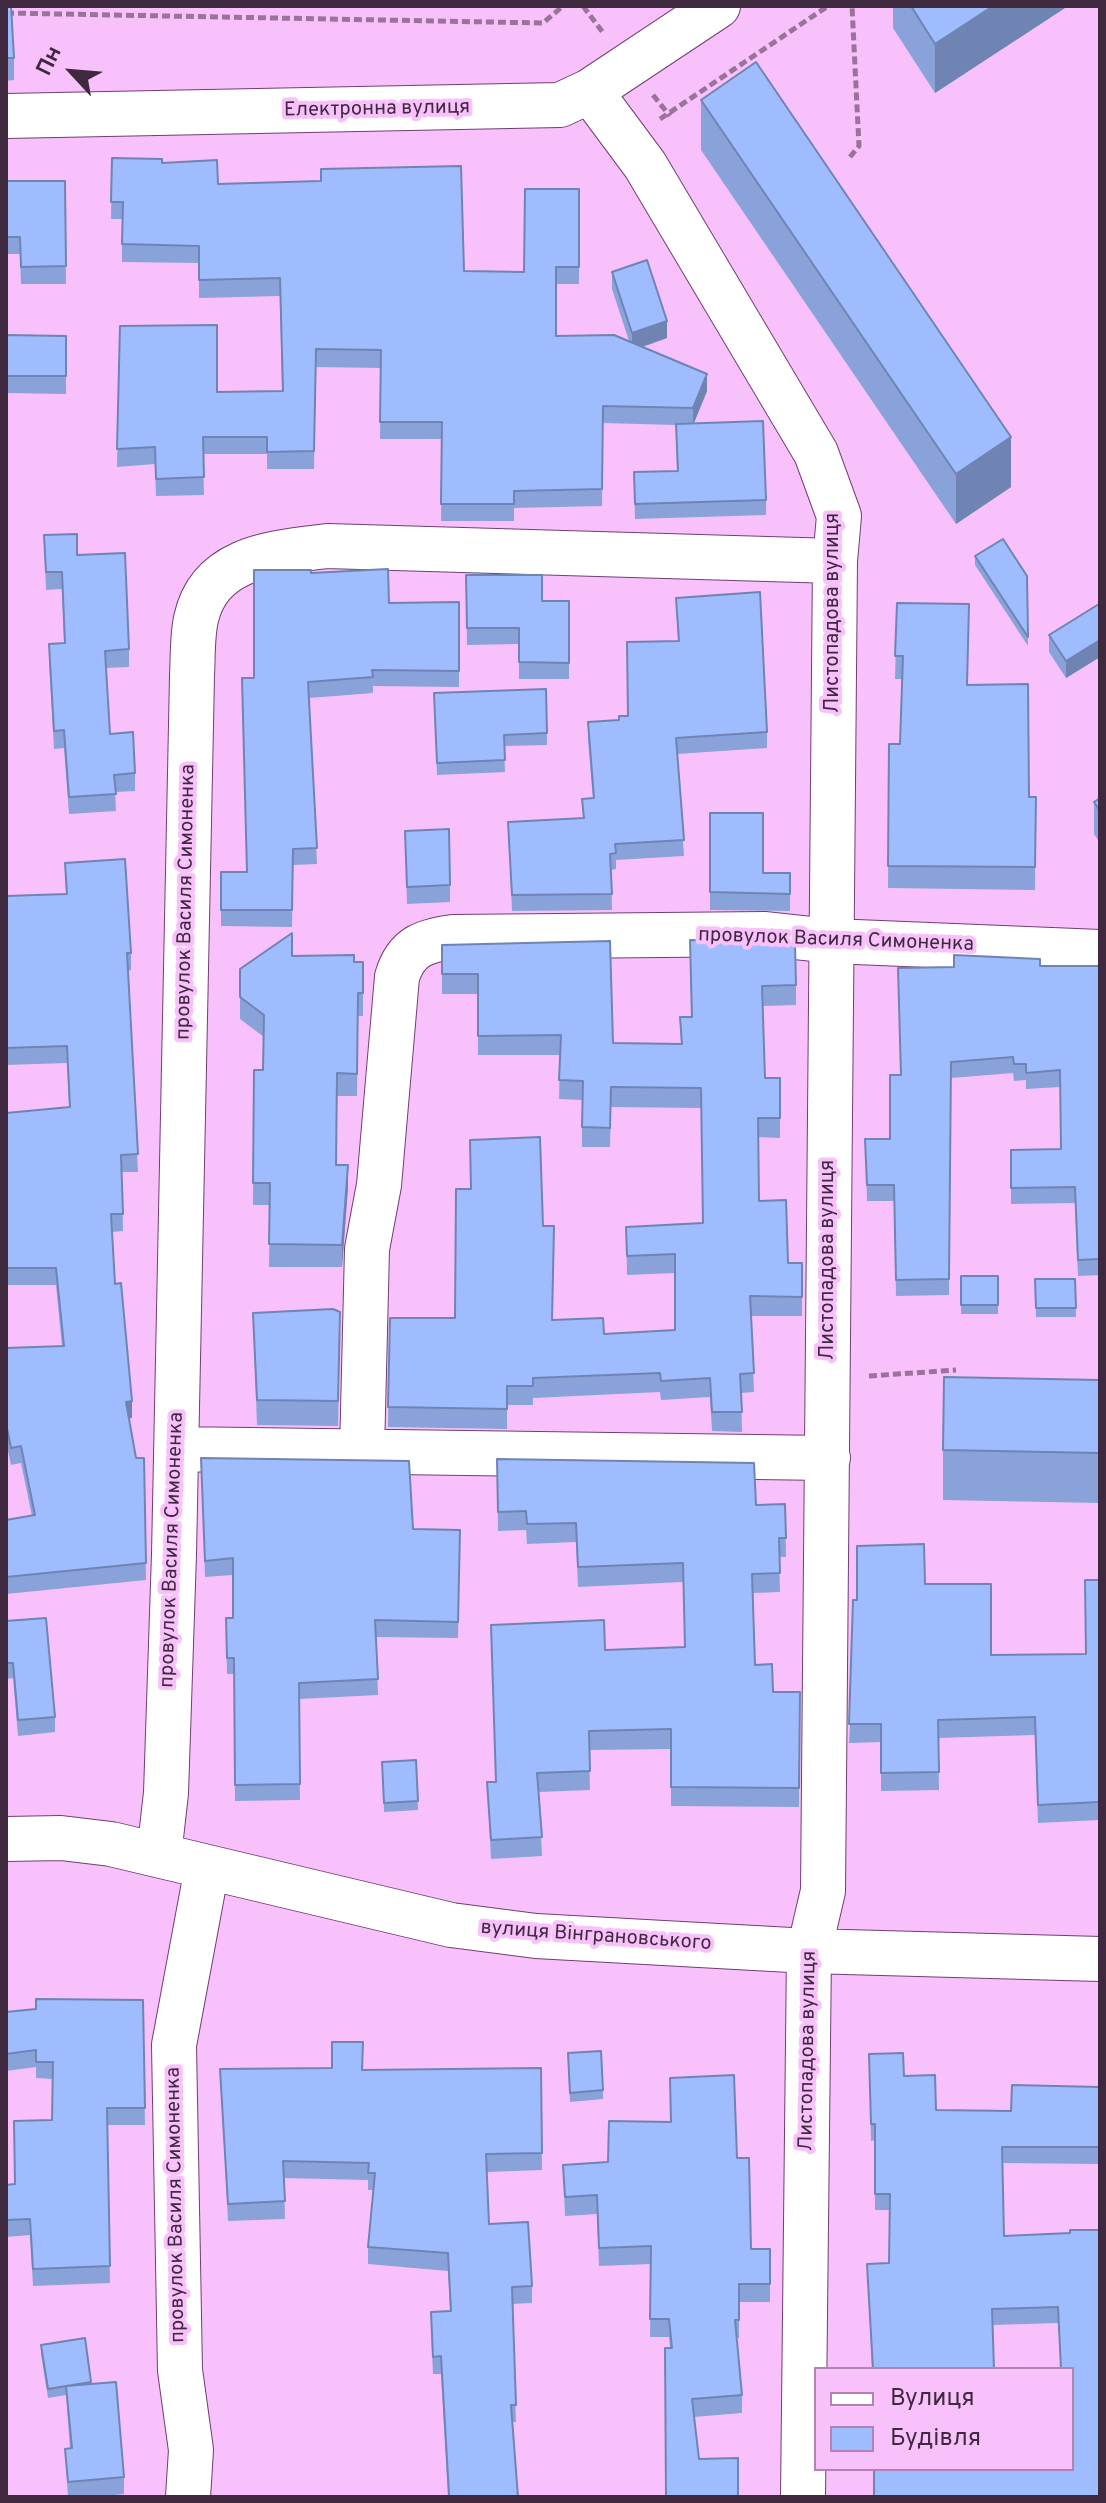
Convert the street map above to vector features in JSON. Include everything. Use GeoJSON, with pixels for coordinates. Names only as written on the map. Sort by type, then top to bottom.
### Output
{"type":"FeatureCollection","features":[{"type":"Feature","properties":{"kind":"street","name":"Електронна вулиця"},"geometry":{"type":"LineString","coordinates":[[6,116],[560,105],[590,91],[718,6]]}},
{"type":"Feature","properties":{"kind":"street","name":"Листопадова вулиця"},"geometry":{"type":"LineString","coordinates":[[590,91],[645,165],[816,453],[839,516],[835,561],[823,1891],[809,1951],[803,2497]]}},
{"type":"Feature","properties":{"kind":"street","name":"провулок Василя Симоненка"},"geometry":{"type":"LineString","coordinates":[[159,1855],[166,1793],[176,1449],[192,676],[196,619],[217,578],[229,568],[268,554],[327,546],[835,561]]}},
{"type":"Feature","properties":{"kind":"street","name":"провулок Василя Симоненка"},"geometry":{"type":"LineString","coordinates":[[362,1452],[367,1249],[379,1185],[397,977],[410,949],[428,940],[453,937],[766,934],[831,941],[1100,952]]}},
{"type":"Feature","properties":{"kind":"street"},"geometry":{"type":"LineString","coordinates":[[176,1449],[828,1458]]}},
{"type":"Feature","properties":{"kind":"street","name":"вулиця Вінграновського"},"geometry":{"type":"LineString","coordinates":[[6,1839],[61,1838],[111,1844],[451,1925],[536,1936],[809,1951],[1100,1959]]}},
{"type":"Feature","properties":{"kind":"street","name":"провулок Василя Симоненка"},"geometry":{"type":"LineString","coordinates":[[188,2497],[191,2450],[180,2370],[174,2045],[207,1868]]}},
{"type":"Feature","properties":{"kind":"path"},"geometry":{"type":"LineString","coordinates":[[6,13],[543,23],[563,6]]}},
{"type":"Feature","properties":{"kind":"path"},"geometry":{"type":"LineString","coordinates":[[670,116],[828,6]]}},
{"type":"Feature","properties":{"kind":"path"},"geometry":{"type":"LineString","coordinates":[[850,157],[859,146],[852,6]]}},
{"type":"Feature","properties":{"kind":"path"},"geometry":{"type":"LineString","coordinates":[[828,1378],[956,1370]]}},
{"type":"Feature","properties":{"kind":"building"},"geometry":{"type":"Polygon","coordinates":[[[6,6],[11,6],[14,58],[6,58],[6,6]]]}},
{"type":"Feature","properties":{"kind":"building"},"geometry":{"type":"Polygon","coordinates":[[[911,6],[993,6],[935,44],[911,6]]]}},
{"type":"Feature","properties":{"kind":"building"},"geometry":{"type":"Polygon","coordinates":[[[756,62],[1011,437],[956,474],[701,100],[756,62]]]}},
{"type":"Feature","properties":{"kind":"building"},"geometry":{"type":"Polygon","coordinates":[[[112,158],[162,159],[162,163],[217,160],[218,184],[321,181],[321,169],[461,166],[464,271],[524,272],[525,189],[579,189],[579,267],[556,267],[556,336],[614,335],[707,374],[693,408],[603,406],[602,489],[514,491],[514,504],[441,504],[442,422],[380,422],[381,350],[316,349],[314,451],[267,452],[267,437],[203,437],[204,477],[156,479],[155,447],[117,449],[120,326],[217,325],[217,392],[283,391],[280,278],[199,280],[199,246],[122,244],[123,202],[111,202],[112,158]]]}},
{"type":"Feature","properties":{"kind":"building"},"geometry":{"type":"Polygon","coordinates":[[[6,181],[65,181],[66,266],[21,267],[20,237],[6,237],[6,181]]]}},
{"type":"Feature","properties":{"kind":"building"},"geometry":{"type":"Polygon","coordinates":[[[647,260],[667,321],[632,333],[612,272],[647,260]]]}},
{"type":"Feature","properties":{"kind":"building"},"geometry":{"type":"Polygon","coordinates":[[[6,335],[66,336],[66,376],[6,376],[6,335]]]}},
{"type":"Feature","properties":{"kind":"building"},"geometry":{"type":"Polygon","coordinates":[[[763,421],[766,500],[635,504],[634,472],[678,471],[676,424],[763,421]]]}},
{"type":"Feature","properties":{"kind":"building"},"geometry":{"type":"Polygon","coordinates":[[[77,534],[77,555],[125,553],[129,649],[105,651],[110,734],[133,732],[135,773],[114,775],[116,794],[69,797],[64,730],[54,731],[49,644],[65,643],[62,572],[46,572],[44,535],[77,534]]]}},
{"type":"Feature","properties":{"kind":"building"},"geometry":{"type":"Polygon","coordinates":[[[1003,539],[1027,576],[1028,637],[975,556],[1003,539]]]}},
{"type":"Feature","properties":{"kind":"building"},"geometry":{"type":"Polygon","coordinates":[[[388,569],[389,603],[459,602],[459,671],[372,670],[373,677],[308,682],[317,848],[293,849],[292,910],[221,910],[221,872],[247,872],[242,678],[254,678],[254,570],[311,570],[311,573],[388,569]]]}},
{"type":"Feature","properties":{"kind":"building"},"geometry":{"type":"Polygon","coordinates":[[[466,575],[542,575],[542,601],[569,601],[569,663],[519,662],[519,628],[467,628],[466,575]]]}},
{"type":"Feature","properties":{"kind":"building"},"geometry":{"type":"Polygon","coordinates":[[[760,592],[767,732],[676,738],[684,840],[615,844],[616,853],[610,854],[612,894],[512,895],[508,822],[584,818],[582,799],[594,798],[588,722],[619,720],[619,716],[628,716],[627,642],[679,641],[676,598],[760,592]]]}},
{"type":"Feature","properties":{"kind":"building"},"geometry":{"type":"Polygon","coordinates":[[[897,603],[969,604],[967,685],[1028,684],[1029,797],[1036,797],[1035,867],[888,866],[889,744],[900,744],[903,656],[895,656],[897,603]]]}},
{"type":"Feature","properties":{"kind":"building"},"geometry":{"type":"Polygon","coordinates":[[[1099,604],[1100,640],[1066,661],[1049,635],[1099,604]]]}},
{"type":"Feature","properties":{"kind":"building"},"geometry":{"type":"Polygon","coordinates":[[[546,689],[547,733],[504,735],[505,760],[437,763],[434,693],[546,689]]]}},
{"type":"Feature","properties":{"kind":"building"},"geometry":{"type":"Polygon","coordinates":[[[710,813],[763,813],[763,873],[790,873],[790,894],[710,892],[710,813]]]}},
{"type":"Feature","properties":{"kind":"building"},"geometry":{"type":"Polygon","coordinates":[[[449,829],[450,885],[407,887],[405,831],[449,829]]]}},
{"type":"Feature","properties":{"kind":"building"},"geometry":{"type":"Polygon","coordinates":[[[125,859],[138,1154],[121,1155],[123,1214],[111,1214],[115,1284],[121,1283],[132,1401],[126,1402],[136,1458],[144,1458],[146,1563],[6,1577],[6,1520],[35,1515],[21,1446],[11,1448],[6,1423],[6,1348],[64,1346],[56,1268],[6,1268],[6,1113],[70,1107],[67,1046],[6,1048],[6,896],[67,894],[65,863],[125,859]]]}},
{"type":"Feature","properties":{"kind":"building"},"geometry":{"type":"Polygon","coordinates":[[[292,933],[292,956],[354,955],[354,962],[363,962],[363,993],[358,993],[357,1074],[337,1073],[336,1165],[348,1165],[342,1245],[269,1244],[270,1183],[253,1183],[254,1070],[263,1070],[264,1015],[240,997],[240,969],[292,933]]]}},
{"type":"Feature","properties":{"kind":"building"},"geometry":{"type":"Polygon","coordinates":[[[690,940],[795,943],[796,985],[762,986],[765,1078],[780,1078],[780,1118],[758,1118],[759,1201],[786,1200],[788,1263],[802,1263],[802,1297],[750,1296],[754,1373],[740,1374],[742,1412],[712,1412],[710,1378],[661,1381],[660,1373],[533,1378],[533,1386],[507,1386],[507,1409],[388,1407],[390,1318],[455,1318],[456,1189],[471,1189],[470,1140],[540,1137],[543,1226],[554,1226],[552,1320],[603,1318],[604,1334],[675,1330],[675,1254],[627,1256],[626,1227],[703,1223],[701,1088],[611,1087],[610,1128],[582,1127],[583,1081],[559,1080],[561,1035],[478,1036],[478,974],[442,974],[442,945],[610,941],[613,1043],[682,1044],[680,1017],[692,1017],[690,940]]]}},
{"type":"Feature","properties":{"kind":"building"},"geometry":{"type":"Polygon","coordinates":[[[954,955],[1040,959],[1040,966],[1100,966],[1100,1259],[1078,1260],[1075,1187],[1011,1188],[1011,1150],[1061,1149],[1060,1070],[1026,1073],[1026,1064],[1014,1064],[1013,1057],[951,1062],[949,1279],[896,1280],[894,1185],[867,1185],[865,1139],[890,1139],[890,1075],[901,1075],[898,968],[954,967],[954,955]]]}},
{"type":"Feature","properties":{"kind":"building"},"geometry":{"type":"Polygon","coordinates":[[[961,1276],[998,1276],[998,1305],[961,1305],[961,1276]]]}},
{"type":"Feature","properties":{"kind":"building"},"geometry":{"type":"Polygon","coordinates":[[[1035,1279],[1075,1279],[1076,1308],[1036,1308],[1035,1279]]]}},
{"type":"Feature","properties":{"kind":"building"},"geometry":{"type":"Polygon","coordinates":[[[333,1309],[340,1312],[338,1401],[257,1400],[253,1313],[333,1309]]]}},
{"type":"Feature","properties":{"kind":"building"},"geometry":{"type":"Polygon","coordinates":[[[944,1377],[1100,1380],[1100,1453],[943,1450],[944,1377]]]}},
{"type":"Feature","properties":{"kind":"building"},"geometry":{"type":"Polygon","coordinates":[[[201,1458],[409,1461],[413,1529],[460,1530],[458,1622],[375,1620],[378,1679],[299,1683],[300,1784],[235,1785],[234,1658],[227,1658],[226,1618],[233,1618],[233,1558],[205,1561],[201,1458]]]}},
{"type":"Feature","properties":{"kind":"building"},"geometry":{"type":"Polygon","coordinates":[[[497,1459],[754,1463],[756,1505],[785,1504],[786,1538],[779,1538],[780,1573],[752,1574],[755,1665],[772,1664],[773,1692],[800,1692],[799,1788],[671,1787],[671,1729],[589,1731],[590,1771],[537,1773],[542,1837],[491,1840],[487,1782],[496,1782],[491,1625],[604,1620],[605,1650],[685,1647],[683,1563],[578,1567],[576,1523],[527,1524],[526,1511],[498,1512],[497,1459]]]}},
{"type":"Feature","properties":{"kind":"building"},"geometry":{"type":"Polygon","coordinates":[[[924,1544],[925,1584],[991,1584],[991,1655],[1086,1654],[1085,1580],[1100,1580],[1100,1809],[1099,1802],[1038,1805],[1035,1717],[938,1720],[939,1772],[881,1773],[881,1724],[849,1724],[853,1600],[857,1600],[857,1546],[924,1544]]]}},
{"type":"Feature","properties":{"kind":"building"},"geometry":{"type":"Polygon","coordinates":[[[46,1618],[55,1717],[18,1720],[13,1663],[6,1663],[6,1621],[46,1618]]]}},
{"type":"Feature","properties":{"kind":"building"},"geometry":{"type":"Polygon","coordinates":[[[416,1760],[418,1801],[384,1803],[382,1762],[416,1760]]]}},
{"type":"Feature","properties":{"kind":"building"},"geometry":{"type":"Polygon","coordinates":[[[36,1999],[143,2000],[145,2108],[107,2108],[110,2266],[33,2269],[30,2219],[6,2220],[6,2185],[15,2184],[14,2121],[52,2120],[53,2062],[36,2062],[36,2050],[6,2054],[6,2012],[36,2009],[36,1999]]]}},
{"type":"Feature","properties":{"kind":"building"},"geometry":{"type":"Polygon","coordinates":[[[332,2042],[363,2042],[362,2070],[541,2068],[542,2153],[486,2154],[489,2224],[528,2222],[532,2286],[512,2287],[516,2405],[511,2405],[518,2497],[448,2497],[441,2356],[433,2357],[431,2312],[451,2311],[448,2253],[368,2247],[375,2173],[368,2173],[369,2163],[283,2161],[285,2201],[228,2204],[220,2069],[332,2068],[332,2042]]]}},
{"type":"Feature","properties":{"kind":"building"},"geometry":{"type":"Polygon","coordinates":[[[601,2051],[603,2090],[570,2093],[568,2053],[601,2051]]]}},
{"type":"Feature","properties":{"kind":"building"},"geometry":{"type":"Polygon","coordinates":[[[903,2053],[904,2076],[935,2075],[936,2110],[1011,2111],[1012,2085],[1100,2087],[1100,2147],[1002,2147],[1004,2236],[1100,2230],[1100,2497],[874,2497],[874,2471],[1074,2471],[1074,2367],[1061,2367],[1058,2307],[992,2309],[994,2367],[873,2367],[867,2264],[889,2263],[890,2194],[875,2194],[875,2124],[871,2124],[869,2054],[903,2053]]]}},
{"type":"Feature","properties":{"kind":"building"},"geometry":{"type":"Polygon","coordinates":[[[734,2075],[737,2158],[749,2158],[751,2249],[770,2249],[770,2284],[739,2284],[739,2320],[735,2320],[742,2395],[692,2399],[699,2459],[738,2458],[738,2497],[666,2497],[665,2348],[672,2348],[669,2319],[650,2319],[651,2246],[599,2248],[597,2195],[565,2197],[563,2165],[608,2162],[609,2121],[671,2122],[670,2078],[734,2075]]]}},
{"type":"Feature","properties":{"kind":"building"},"geometry":{"type":"Polygon","coordinates":[[[85,2338],[91,2382],[48,2389],[41,2345],[85,2338]]]}},
{"type":"Feature","properties":{"kind":"building"},"geometry":{"type":"Polygon","coordinates":[[[116,2382],[124,2477],[68,2482],[65,2449],[72,2448],[66,2386],[116,2382]]]}}]}
